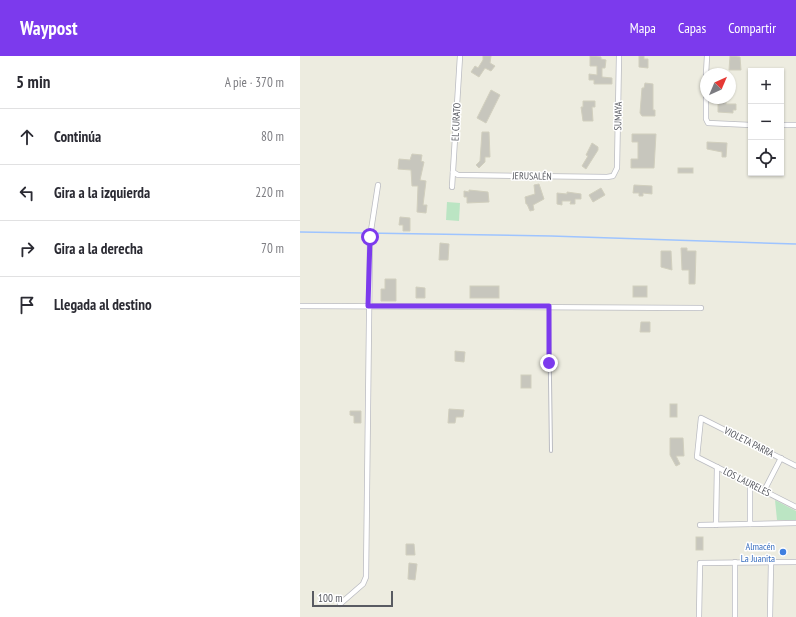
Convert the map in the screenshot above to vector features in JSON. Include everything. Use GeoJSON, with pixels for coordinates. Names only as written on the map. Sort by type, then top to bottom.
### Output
{"type":"FeatureCollection","features":[{"type":"Feature","properties":{"kind":"street","name":"EL CURATO"},"geometry":{"type":"LineString","coordinates":[[452,187],[460,56]]}},
{"type":"Feature","properties":{"kind":"street","name":"SUMAYA"},"geometry":{"type":"LineString","coordinates":[[613,176],[617,168],[619,56]]}},
{"type":"Feature","properties":{"kind":"street"},"geometry":{"type":"LineString","coordinates":[[706,56],[706,68]]}},
{"type":"Feature","properties":{"kind":"street"},"geometry":{"type":"LineString","coordinates":[[706,104],[707,122],[710,124],[748,125]]}},
{"type":"Feature","properties":{"kind":"street"},"geometry":{"type":"LineString","coordinates":[[784,125],[796,125]]}},
{"type":"Feature","properties":{"kind":"street","name":"JERUSALÉN"},"geometry":{"type":"LineString","coordinates":[[453,172],[458,175],[613,176]]}},
{"type":"Feature","properties":{"kind":"street"},"geometry":{"type":"LineString","coordinates":[[340,604],[363,584],[366,577],[370,237],[378,185]]}},
{"type":"Feature","properties":{"kind":"street"},"geometry":{"type":"LineString","coordinates":[[300,306],[549,306],[701,308]]}},
{"type":"Feature","properties":{"kind":"street","name":"LOS LAURELES"},"geometry":{"type":"LineString","coordinates":[[701,418],[697,457],[796,507]]}},
{"type":"Feature","properties":{"kind":"street","name":"VIOLETA PARRA"},"geometry":{"type":"LineString","coordinates":[[701,418],[796,466]]}},
{"type":"Feature","properties":{"kind":"street"},"geometry":{"type":"LineString","coordinates":[[764,491],[781,458]]}},
{"type":"Feature","properties":{"kind":"street"},"geometry":{"type":"LineString","coordinates":[[716,525],[717,467]]}},
{"type":"Feature","properties":{"kind":"street"},"geometry":{"type":"LineString","coordinates":[[750,484],[750,524]]}},
{"type":"Feature","properties":{"kind":"street"},"geometry":{"type":"LineString","coordinates":[[700,525],[796,523]]}},
{"type":"Feature","properties":{"kind":"street"},"geometry":{"type":"LineString","coordinates":[[735,562],[735,617]]}},
{"type":"Feature","properties":{"kind":"street"},"geometry":{"type":"LineString","coordinates":[[770,617],[771,562]]}},
{"type":"Feature","properties":{"kind":"street"},"geometry":{"type":"LineString","coordinates":[[699,617],[700,563],[796,562]]}},
{"type":"Feature","properties":{"kind":"lane"},"geometry":{"type":"LineString","coordinates":[[549,306],[551,451]]}},
{"type":"Feature","properties":{"kind":"green space"},"geometry":{"type":"Polygon","coordinates":[[[447,202],[460,203],[459,221],[446,220],[447,202]]]}},
{"type":"Feature","properties":{"kind":"green space"},"geometry":{"type":"Polygon","coordinates":[[[775,500],[796,511],[796,520],[777,520],[775,500]]]}},
{"type":"Feature","properties":{"kind":"building"},"geometry":{"type":"Polygon","coordinates":[[[483,56],[491,56],[490,63],[495,66],[491,71],[485,68],[479,77],[471,72],[475,66],[478,68],[483,60],[483,56]]]}},
{"type":"Feature","properties":{"kind":"building"},"geometry":{"type":"Polygon","coordinates":[[[590,56],[601,57],[601,59],[606,60],[605,68],[602,68],[602,77],[612,78],[612,84],[594,84],[594,80],[589,80],[589,74],[597,75],[597,66],[590,66],[590,56]]]}},
{"type":"Feature","properties":{"kind":"building"},"geometry":{"type":"Polygon","coordinates":[[[639,56],[644,56],[644,59],[648,59],[648,68],[639,67],[639,56]]]}},
{"type":"Feature","properties":{"kind":"building"},"geometry":{"type":"Polygon","coordinates":[[[730,56],[740,57],[741,70],[729,68],[730,56]]]}},
{"type":"Feature","properties":{"kind":"building"},"geometry":{"type":"Polygon","coordinates":[[[645,83],[653,84],[653,110],[655,110],[655,116],[642,116],[640,113],[642,88],[644,88],[645,83]]]}},
{"type":"Feature","properties":{"kind":"building"},"geometry":{"type":"Polygon","coordinates":[[[491,90],[500,95],[486,123],[477,118],[491,90]]]}},
{"type":"Feature","properties":{"kind":"building"},"geometry":{"type":"Polygon","coordinates":[[[583,101],[595,101],[595,107],[592,107],[593,121],[583,121],[581,107],[583,107],[583,101]]]}},
{"type":"Feature","properties":{"kind":"building"},"geometry":{"type":"Polygon","coordinates":[[[718,104],[736,104],[736,110],[733,110],[733,113],[718,112],[718,104]]]}},
{"type":"Feature","properties":{"kind":"building"},"geometry":{"type":"Polygon","coordinates":[[[482,132],[489,132],[490,157],[485,157],[485,162],[479,168],[476,165],[480,161],[482,132]]]}},
{"type":"Feature","properties":{"kind":"building"},"geometry":{"type":"Polygon","coordinates":[[[632,134],[656,134],[654,168],[631,168],[631,159],[638,159],[638,142],[632,142],[632,134]]]}},
{"type":"Feature","properties":{"kind":"building"},"geometry":{"type":"Polygon","coordinates":[[[707,142],[727,143],[726,157],[722,157],[722,152],[707,149],[707,142]]]}},
{"type":"Feature","properties":{"kind":"building"},"geometry":{"type":"Polygon","coordinates":[[[592,143],[598,147],[598,150],[586,169],[582,166],[588,156],[586,155],[592,143]]]}},
{"type":"Feature","properties":{"kind":"building"},"geometry":{"type":"Polygon","coordinates":[[[412,154],[422,155],[421,161],[424,162],[420,180],[426,181],[423,205],[427,205],[426,213],[417,212],[418,186],[412,186],[411,170],[398,169],[399,159],[410,160],[412,154]]]}},
{"type":"Feature","properties":{"kind":"building"},"geometry":{"type":"Polygon","coordinates":[[[678,168],[693,168],[693,173],[678,173],[678,168]]]}},
{"type":"Feature","properties":{"kind":"building"},"geometry":{"type":"Polygon","coordinates":[[[539,184],[544,199],[533,205],[534,210],[530,211],[526,204],[525,197],[535,194],[534,185],[539,184]]]}},
{"type":"Feature","properties":{"kind":"building"},"geometry":{"type":"Polygon","coordinates":[[[634,185],[652,186],[652,194],[643,193],[643,196],[639,196],[639,193],[633,193],[634,185]]]}},
{"type":"Feature","properties":{"kind":"building"},"geometry":{"type":"Polygon","coordinates":[[[601,188],[605,195],[593,202],[589,195],[601,188]]]}},
{"type":"Feature","properties":{"kind":"building"},"geometry":{"type":"Polygon","coordinates":[[[469,190],[488,192],[489,202],[467,203],[467,197],[464,197],[464,191],[469,192],[469,190]]]}},
{"type":"Feature","properties":{"kind":"building"},"geometry":{"type":"Polygon","coordinates":[[[567,192],[581,194],[581,199],[575,199],[575,204],[570,204],[571,201],[562,201],[562,205],[557,204],[557,193],[567,194],[567,192]]]}},
{"type":"Feature","properties":{"kind":"building"},"geometry":{"type":"Polygon","coordinates":[[[400,217],[410,218],[410,231],[403,231],[403,225],[399,225],[400,217]]]}},
{"type":"Feature","properties":{"kind":"building"},"geometry":{"type":"Polygon","coordinates":[[[440,243],[449,244],[448,260],[439,260],[440,243]]]}},
{"type":"Feature","properties":{"kind":"building"},"geometry":{"type":"Polygon","coordinates":[[[681,248],[687,248],[687,251],[696,251],[695,284],[689,284],[689,270],[682,270],[681,248]]]}},
{"type":"Feature","properties":{"kind":"building"},"geometry":{"type":"Polygon","coordinates":[[[661,251],[671,251],[672,270],[661,267],[661,251]]]}},
{"type":"Feature","properties":{"kind":"building"},"geometry":{"type":"Polygon","coordinates":[[[385,279],[396,279],[396,301],[381,301],[381,289],[385,289],[385,279]]]}},
{"type":"Feature","properties":{"kind":"building"},"geometry":{"type":"Polygon","coordinates":[[[470,286],[499,286],[499,298],[470,298],[470,286]]]}},
{"type":"Feature","properties":{"kind":"building"},"geometry":{"type":"Polygon","coordinates":[[[633,286],[647,286],[647,297],[633,297],[633,286]]]}},
{"type":"Feature","properties":{"kind":"building"},"geometry":{"type":"Polygon","coordinates":[[[416,287],[425,288],[425,298],[416,298],[416,287]]]}},
{"type":"Feature","properties":{"kind":"building"},"geometry":{"type":"Polygon","coordinates":[[[641,322],[650,322],[650,332],[640,332],[641,322]]]}},
{"type":"Feature","properties":{"kind":"building"},"geometry":{"type":"Polygon","coordinates":[[[455,351],[465,352],[464,362],[455,361],[455,351]]]}},
{"type":"Feature","properties":{"kind":"building"},"geometry":{"type":"Polygon","coordinates":[[[521,375],[531,375],[531,388],[521,388],[521,375]]]}},
{"type":"Feature","properties":{"kind":"building"},"geometry":{"type":"Polygon","coordinates":[[[670,404],[677,404],[677,417],[670,417],[670,404]]]}},
{"type":"Feature","properties":{"kind":"building"},"geometry":{"type":"Polygon","coordinates":[[[449,409],[464,410],[463,417],[456,417],[455,423],[448,423],[449,409]]]}},
{"type":"Feature","properties":{"kind":"building"},"geometry":{"type":"Polygon","coordinates":[[[350,411],[361,411],[361,423],[354,423],[354,416],[350,415],[350,411]]]}},
{"type":"Feature","properties":{"kind":"building"},"geometry":{"type":"Polygon","coordinates":[[[670,438],[683,438],[684,456],[676,456],[680,464],[676,466],[670,455],[670,438]]]}},
{"type":"Feature","properties":{"kind":"building"},"geometry":{"type":"Polygon","coordinates":[[[696,537],[703,537],[703,550],[696,550],[696,537]]]}},
{"type":"Feature","properties":{"kind":"building"},"geometry":{"type":"Polygon","coordinates":[[[406,544],[414,544],[415,555],[406,555],[406,544]]]}},
{"type":"Feature","properties":{"kind":"building"},"geometry":{"type":"Polygon","coordinates":[[[409,563],[417,564],[415,580],[408,579],[409,563]]]}},
{"type":"Feature","properties":{"kind":"waterway"},"geometry":{"type":"LineString","coordinates":[[300,232],[551,236],[796,244]]}},
{"type":"Feature","properties":{"kind":"place","name":"Almacén La Juanita"},"geometry":{"type":"Point","coordinates":[783,552]}},
{"type":"Feature","properties":{"kind":"route"},"geometry":{"type":"LineString","coordinates":[[370,237],[368,306],[549,306],[549,363]]}}]}
